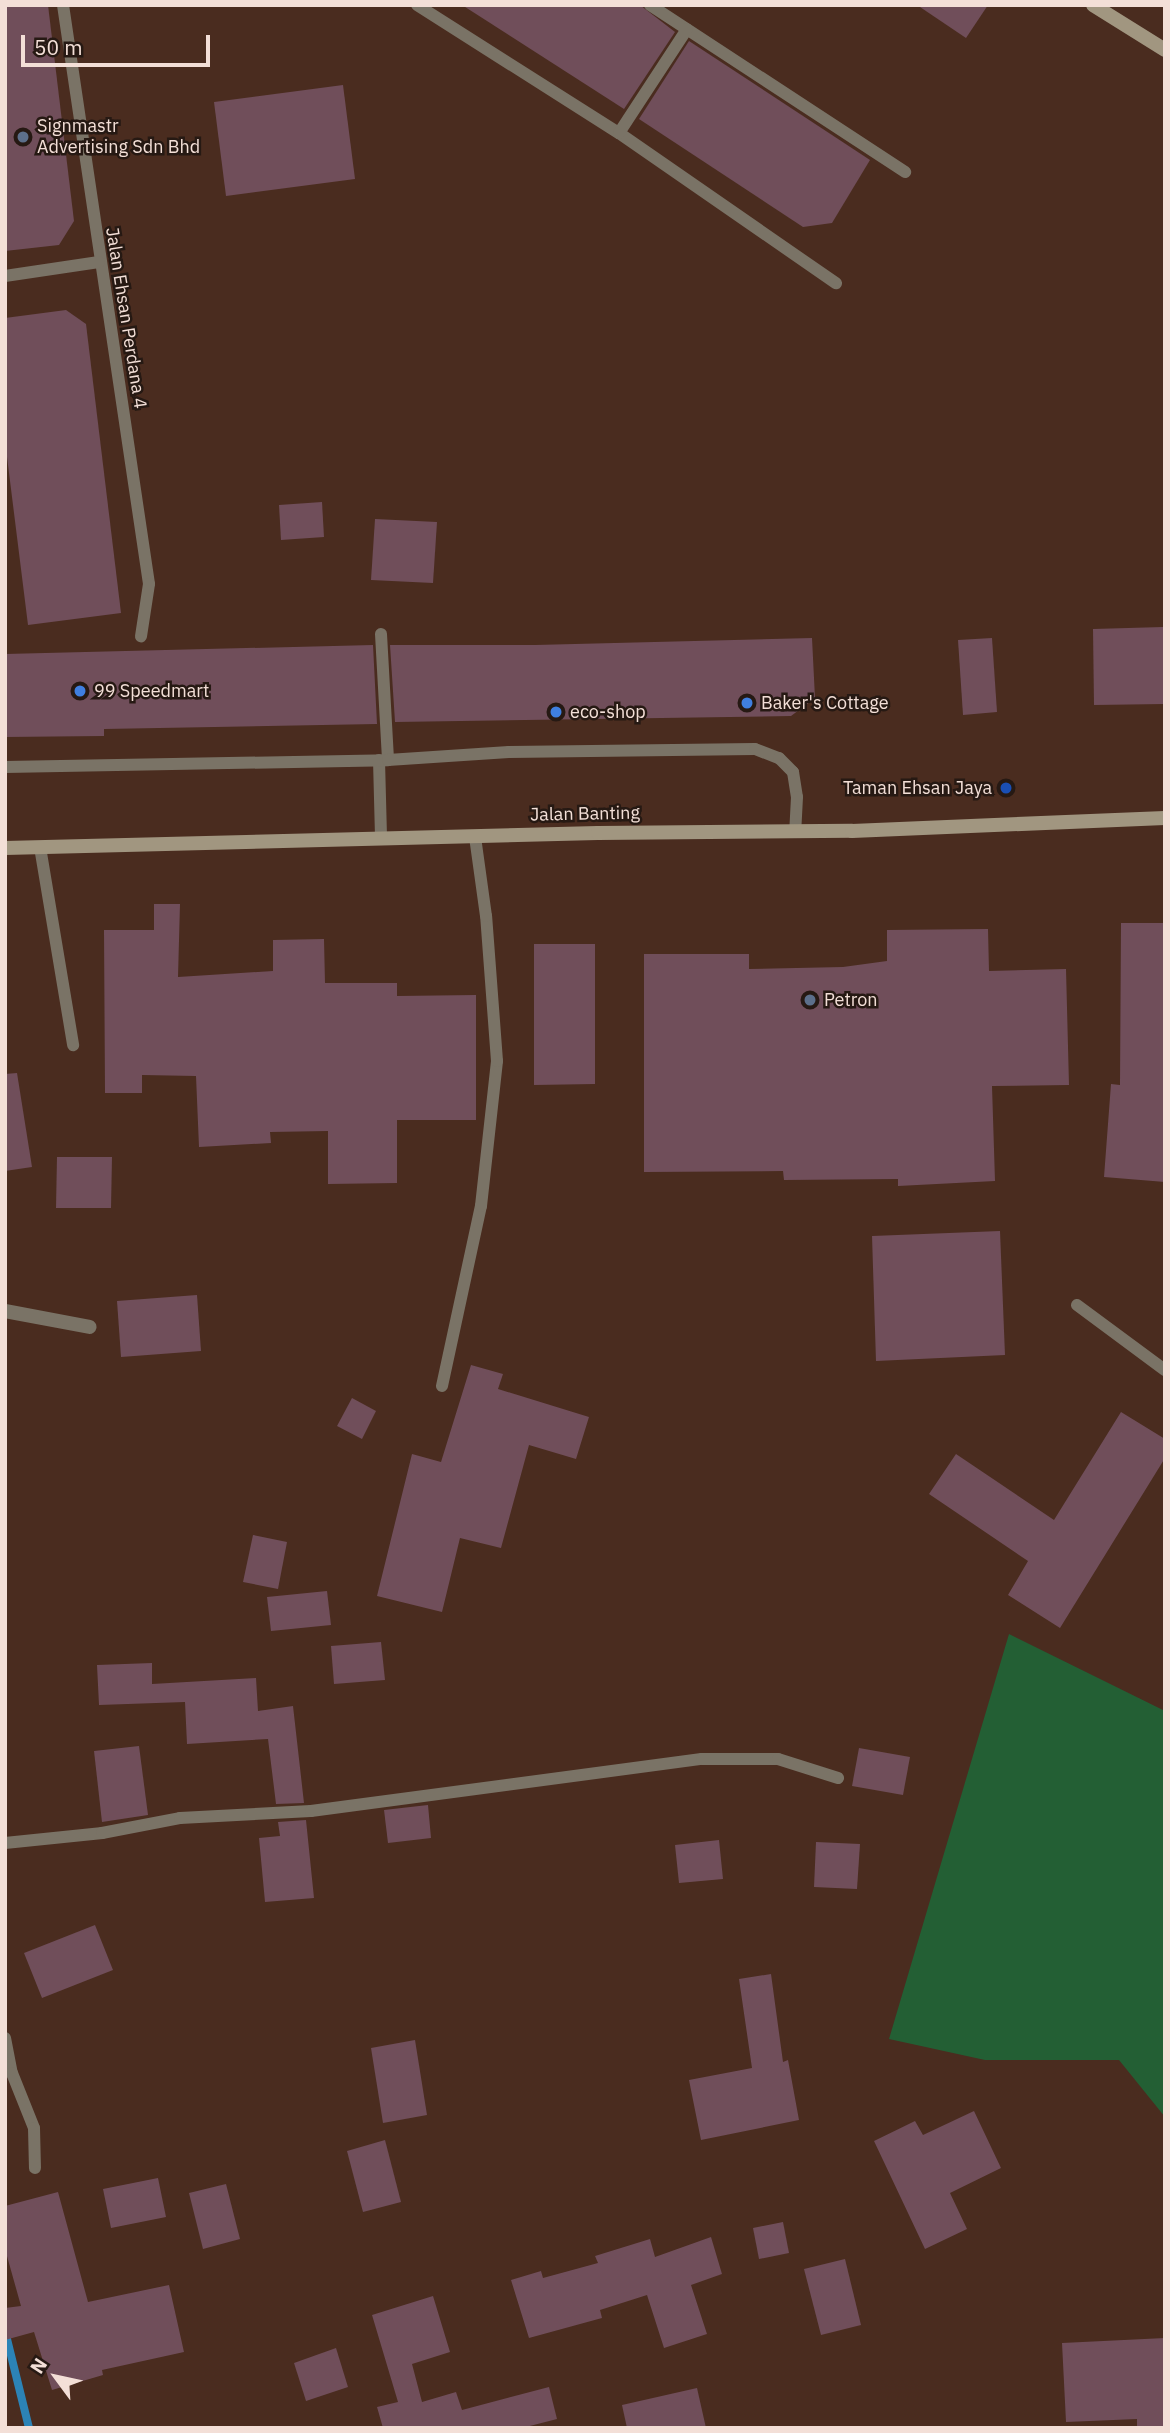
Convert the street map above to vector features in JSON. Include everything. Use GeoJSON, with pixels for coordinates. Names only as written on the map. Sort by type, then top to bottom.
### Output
{"type":"FeatureCollection","features":[{"type":"Feature","properties":{"kind":"main road"},"geometry":{"type":"LineString","coordinates":[[1093,5],[1165,50]]}},
{"type":"Feature","properties":{"kind":"main road","name":"Jalan Banting"},"geometry":{"type":"LineString","coordinates":[[5,848],[795,831],[1165,818]]}},
{"type":"Feature","properties":{"kind":"street"},"geometry":{"type":"LineString","coordinates":[[5,1311],[90,1327]]}},
{"type":"Feature","properties":{"kind":"lane","name":"Jalan Ehsan Perdana 4"},"geometry":{"type":"LineString","coordinates":[[63,5],[99,262],[149,584],[141,636]]}},
{"type":"Feature","properties":{"kind":"lane"},"geometry":{"type":"LineString","coordinates":[[416,5],[619,133],[836,283]]}},
{"type":"Feature","properties":{"kind":"lane"},"geometry":{"type":"LineString","coordinates":[[650,5],[905,172]]}},
{"type":"Feature","properties":{"kind":"lane"},"geometry":{"type":"LineString","coordinates":[[619,133],[687,29]]}},
{"type":"Feature","properties":{"kind":"lane"},"geometry":{"type":"LineString","coordinates":[[5,276],[99,262]]}},
{"type":"Feature","properties":{"kind":"lane"},"geometry":{"type":"LineString","coordinates":[[381,634],[381,838]]}},
{"type":"Feature","properties":{"kind":"lane"},"geometry":{"type":"LineString","coordinates":[[7,770],[383,760],[509,752],[755,749],[779,758],[793,772],[797,797],[795,831]]}},
{"type":"Feature","properties":{"kind":"lane"},"geometry":{"type":"LineString","coordinates":[[442,1386],[481,1206],[496,1060],[486,916],[475,837]]}},
{"type":"Feature","properties":{"kind":"lane"},"geometry":{"type":"LineString","coordinates":[[40,847],[73,1045]]}},
{"type":"Feature","properties":{"kind":"lane"},"geometry":{"type":"LineString","coordinates":[[1077,1305],[1165,1370]]}},
{"type":"Feature","properties":{"kind":"lane"},"geometry":{"type":"LineString","coordinates":[[5,1843],[102,1833],[180,1818],[311,1811],[702,1759],[778,1759],[838,1778]]}},
{"type":"Feature","properties":{"kind":"lane"},"geometry":{"type":"LineString","coordinates":[[5,2038],[12,2073],[34,2128],[35,2168]]}},
{"type":"Feature","properties":{"kind":"green space"},"geometry":{"type":"Polygon","coordinates":[[[1009,1634],[1165,1711],[1165,2117],[1119,2060],[985,2060],[889,2039],[1009,1634]]]}},
{"type":"Feature","properties":{"kind":"building"},"geometry":{"type":"Polygon","coordinates":[[[5,5],[48,5],[74,221],[59,245],[5,251],[5,5]]]}},
{"type":"Feature","properties":{"kind":"building"},"geometry":{"type":"Polygon","coordinates":[[[462,5],[640,5],[675,32],[624,109],[462,5]]]}},
{"type":"Feature","properties":{"kind":"building"},"geometry":{"type":"Polygon","coordinates":[[[917,5],[988,5],[966,38],[917,5]]]}},
{"type":"Feature","properties":{"kind":"building"},"geometry":{"type":"Polygon","coordinates":[[[689,41],[870,160],[832,223],[803,227],[639,119],[689,41]]]}},
{"type":"Feature","properties":{"kind":"building"},"geometry":{"type":"Polygon","coordinates":[[[343,85],[355,179],[226,196],[214,102],[343,85]]]}},
{"type":"Feature","properties":{"kind":"building"},"geometry":{"type":"Polygon","coordinates":[[[66,310],[86,324],[121,613],[28,625],[5,441],[5,318],[66,310]]]}},
{"type":"Feature","properties":{"kind":"building"},"geometry":{"type":"Polygon","coordinates":[[[322,502],[324,537],[281,540],[279,505],[322,502]]]}},
{"type":"Feature","properties":{"kind":"building"},"geometry":{"type":"Polygon","coordinates":[[[375,519],[437,522],[433,583],[371,580],[375,519]]]}},
{"type":"Feature","properties":{"kind":"building"},"geometry":{"type":"Polygon","coordinates":[[[1163,627],[1164,704],[1094,705],[1093,629],[1163,627]]]}},
{"type":"Feature","properties":{"kind":"building"},"geometry":{"type":"Polygon","coordinates":[[[812,638],[815,698],[791,716],[395,722],[390,645],[535,645],[812,638]]]}},
{"type":"Feature","properties":{"kind":"building"},"geometry":{"type":"Polygon","coordinates":[[[992,638],[997,712],[963,715],[958,640],[992,638]]]}},
{"type":"Feature","properties":{"kind":"building"},"geometry":{"type":"Polygon","coordinates":[[[373,645],[377,724],[104,729],[104,736],[5,737],[5,654],[373,645]]]}},
{"type":"Feature","properties":{"kind":"building"},"geometry":{"type":"Polygon","coordinates":[[[154,904],[180,904],[178,977],[273,971],[273,940],[324,939],[325,983],[397,983],[397,996],[476,995],[476,1120],[397,1120],[397,1183],[328,1184],[328,1131],[270,1132],[271,1143],[199,1147],[196,1076],[142,1075],[142,1093],[105,1093],[104,930],[154,930],[154,904]]]}},
{"type":"Feature","properties":{"kind":"building"},"geometry":{"type":"Polygon","coordinates":[[[1121,923],[1165,923],[1165,1182],[1104,1177],[1111,1084],[1120,1085],[1121,923]]]}},
{"type":"Feature","properties":{"kind":"building"},"geometry":{"type":"Polygon","coordinates":[[[988,929],[989,971],[1066,969],[1069,1085],[992,1086],[995,1181],[898,1186],[898,1179],[784,1180],[783,1171],[644,1172],[644,954],[749,954],[749,969],[843,967],[887,961],[887,930],[988,929]]]}},
{"type":"Feature","properties":{"kind":"building"},"geometry":{"type":"Polygon","coordinates":[[[534,944],[595,944],[595,1084],[534,1085],[534,944]]]}},
{"type":"Feature","properties":{"kind":"building"},"geometry":{"type":"Polygon","coordinates":[[[17,1073],[32,1167],[5,1171],[5,1074],[17,1073]]]}},
{"type":"Feature","properties":{"kind":"building"},"geometry":{"type":"Polygon","coordinates":[[[57,1157],[112,1157],[111,1208],[56,1208],[57,1157]]]}},
{"type":"Feature","properties":{"kind":"building"},"geometry":{"type":"Polygon","coordinates":[[[1000,1231],[1005,1355],[876,1361],[872,1236],[1000,1231]]]}},
{"type":"Feature","properties":{"kind":"building"},"geometry":{"type":"Polygon","coordinates":[[[197,1295],[201,1351],[121,1357],[117,1301],[197,1295]]]}},
{"type":"Feature","properties":{"kind":"building"},"geometry":{"type":"Polygon","coordinates":[[[471,1365],[503,1374],[498,1389],[589,1417],[576,1459],[529,1445],[501,1548],[460,1538],[442,1612],[377,1596],[412,1454],[441,1462],[471,1365]]]}},
{"type":"Feature","properties":{"kind":"building"},"geometry":{"type":"Polygon","coordinates":[[[352,1398],[376,1411],[362,1439],[337,1426],[352,1398]]]}},
{"type":"Feature","properties":{"kind":"building"},"geometry":{"type":"Polygon","coordinates":[[[1121,1412],[1165,1439],[1165,1458],[1060,1628],[1008,1595],[1028,1561],[929,1494],[956,1454],[1054,1520],[1121,1412]]]}},
{"type":"Feature","properties":{"kind":"building"},"geometry":{"type":"Polygon","coordinates":[[[253,1535],[287,1542],[278,1589],[243,1582],[253,1535]]]}},
{"type":"Feature","properties":{"kind":"building"},"geometry":{"type":"Polygon","coordinates":[[[327,1591],[331,1625],[271,1631],[267,1597],[327,1591]]]}},
{"type":"Feature","properties":{"kind":"building"},"geometry":{"type":"Polygon","coordinates":[[[381,1642],[385,1680],[334,1684],[331,1646],[381,1642]]]}},
{"type":"Feature","properties":{"kind":"building"},"geometry":{"type":"Polygon","coordinates":[[[152,1663],[152,1684],[256,1678],[258,1711],[293,1706],[304,1803],[276,1804],[268,1739],[187,1744],[185,1702],[99,1705],[97,1665],[152,1663]]]}},
{"type":"Feature","properties":{"kind":"building"},"geometry":{"type":"Polygon","coordinates":[[[139,1746],[148,1815],[102,1822],[94,1751],[139,1746]]]}},
{"type":"Feature","properties":{"kind":"building"},"geometry":{"type":"Polygon","coordinates":[[[859,1748],[910,1757],[903,1795],[852,1786],[859,1748]]]}},
{"type":"Feature","properties":{"kind":"building"},"geometry":{"type":"Polygon","coordinates":[[[428,1805],[431,1838],[388,1843],[384,1810],[428,1805]]]}},
{"type":"Feature","properties":{"kind":"building"},"geometry":{"type":"Polygon","coordinates":[[[306,1820],[314,1898],[265,1902],[259,1838],[280,1836],[278,1822],[306,1820]]]}},
{"type":"Feature","properties":{"kind":"building"},"geometry":{"type":"Polygon","coordinates":[[[719,1840],[723,1879],[679,1883],[675,1845],[719,1840]]]}},
{"type":"Feature","properties":{"kind":"building"},"geometry":{"type":"Polygon","coordinates":[[[816,1842],[860,1844],[857,1889],[814,1887],[816,1842]]]}},
{"type":"Feature","properties":{"kind":"building"},"geometry":{"type":"Polygon","coordinates":[[[95,1925],[113,1970],[42,1998],[24,1953],[95,1925]]]}},
{"type":"Feature","properties":{"kind":"building"},"geometry":{"type":"Polygon","coordinates":[[[771,1974],[783,2062],[788,2060],[799,2120],[701,2140],[689,2080],[752,2068],[739,1979],[771,1974]]]}},
{"type":"Feature","properties":{"kind":"building"},"geometry":{"type":"Polygon","coordinates":[[[415,2040],[427,2115],[383,2123],[371,2048],[415,2040]]]}},
{"type":"Feature","properties":{"kind":"building"},"geometry":{"type":"Polygon","coordinates":[[[974,2111],[1001,2168],[950,2193],[967,2229],[925,2249],[874,2141],[915,2121],[923,2135],[974,2111]]]}},
{"type":"Feature","properties":{"kind":"building"},"geometry":{"type":"Polygon","coordinates":[[[385,2140],[401,2202],[363,2212],[347,2151],[385,2140]]]}},
{"type":"Feature","properties":{"kind":"building"},"geometry":{"type":"Polygon","coordinates":[[[158,2178],[166,2217],[111,2228],[103,2189],[158,2178]]]}},
{"type":"Feature","properties":{"kind":"building"},"geometry":{"type":"Polygon","coordinates":[[[226,2184],[240,2239],[203,2249],[189,2193],[226,2184]]]}},
{"type":"Feature","properties":{"kind":"building"},"geometry":{"type":"Polygon","coordinates":[[[58,2192],[88,2302],[169,2285],[184,2352],[102,2370],[103,2375],[52,2390],[34,2332],[5,2340],[5,2308],[21,2306],[5,2249],[5,2206],[58,2192]]]}},
{"type":"Feature","properties":{"kind":"building"},"geometry":{"type":"Polygon","coordinates":[[[783,2222],[789,2253],[759,2259],[753,2228],[783,2222]]]}},
{"type":"Feature","properties":{"kind":"building"},"geometry":{"type":"Polygon","coordinates":[[[711,2237],[722,2274],[691,2285],[707,2334],[664,2348],[647,2295],[600,2310],[602,2318],[529,2338],[511,2280],[541,2271],[543,2278],[598,2263],[595,2256],[650,2239],[655,2257],[711,2237]]]}},
{"type":"Feature","properties":{"kind":"building"},"geometry":{"type":"Polygon","coordinates":[[[845,2259],[861,2325],[821,2335],[804,2269],[845,2259]]]}},
{"type":"Feature","properties":{"kind":"building"},"geometry":{"type":"Polygon","coordinates":[[[433,2296],[450,2352],[412,2364],[422,2402],[456,2392],[462,2410],[549,2387],[557,2419],[522,2428],[383,2428],[377,2407],[398,2402],[372,2315],[433,2296]]]}},
{"type":"Feature","properties":{"kind":"building"},"geometry":{"type":"Polygon","coordinates":[[[1165,2338],[1165,2428],[1137,2428],[1137,2419],[1066,2422],[1062,2343],[1165,2338]]]}},
{"type":"Feature","properties":{"kind":"building"},"geometry":{"type":"Polygon","coordinates":[[[336,2348],[348,2387],[306,2401],[294,2363],[336,2348]]]}},
{"type":"Feature","properties":{"kind":"building"},"geometry":{"type":"Polygon","coordinates":[[[697,2388],[706,2428],[627,2428],[622,2405],[697,2388]]]}},
{"type":"Feature","properties":{"kind":"waterway"},"geometry":{"type":"LineString","coordinates":[[5,2331],[29,2428]]}},
{"type":"Feature","properties":{"kind":"place","name":"Signmastr Advertising Sdn Bhd"},"geometry":{"type":"Point","coordinates":[23,137]}},
{"type":"Feature","properties":{"kind":"place","name":"99 Speedmart"},"geometry":{"type":"Point","coordinates":[80,691]}},
{"type":"Feature","properties":{"kind":"place","name":"Baker's Cottage"},"geometry":{"type":"Point","coordinates":[747,703]}},
{"type":"Feature","properties":{"kind":"place","name":"eco-shop"},"geometry":{"type":"Point","coordinates":[556,712]}},
{"type":"Feature","properties":{"kind":"place","name":"Taman Ehsan Jaya"},"geometry":{"type":"Point","coordinates":[1006,788]}},
{"type":"Feature","properties":{"kind":"place","name":"Petron"},"geometry":{"type":"Point","coordinates":[810,1000]}}]}
